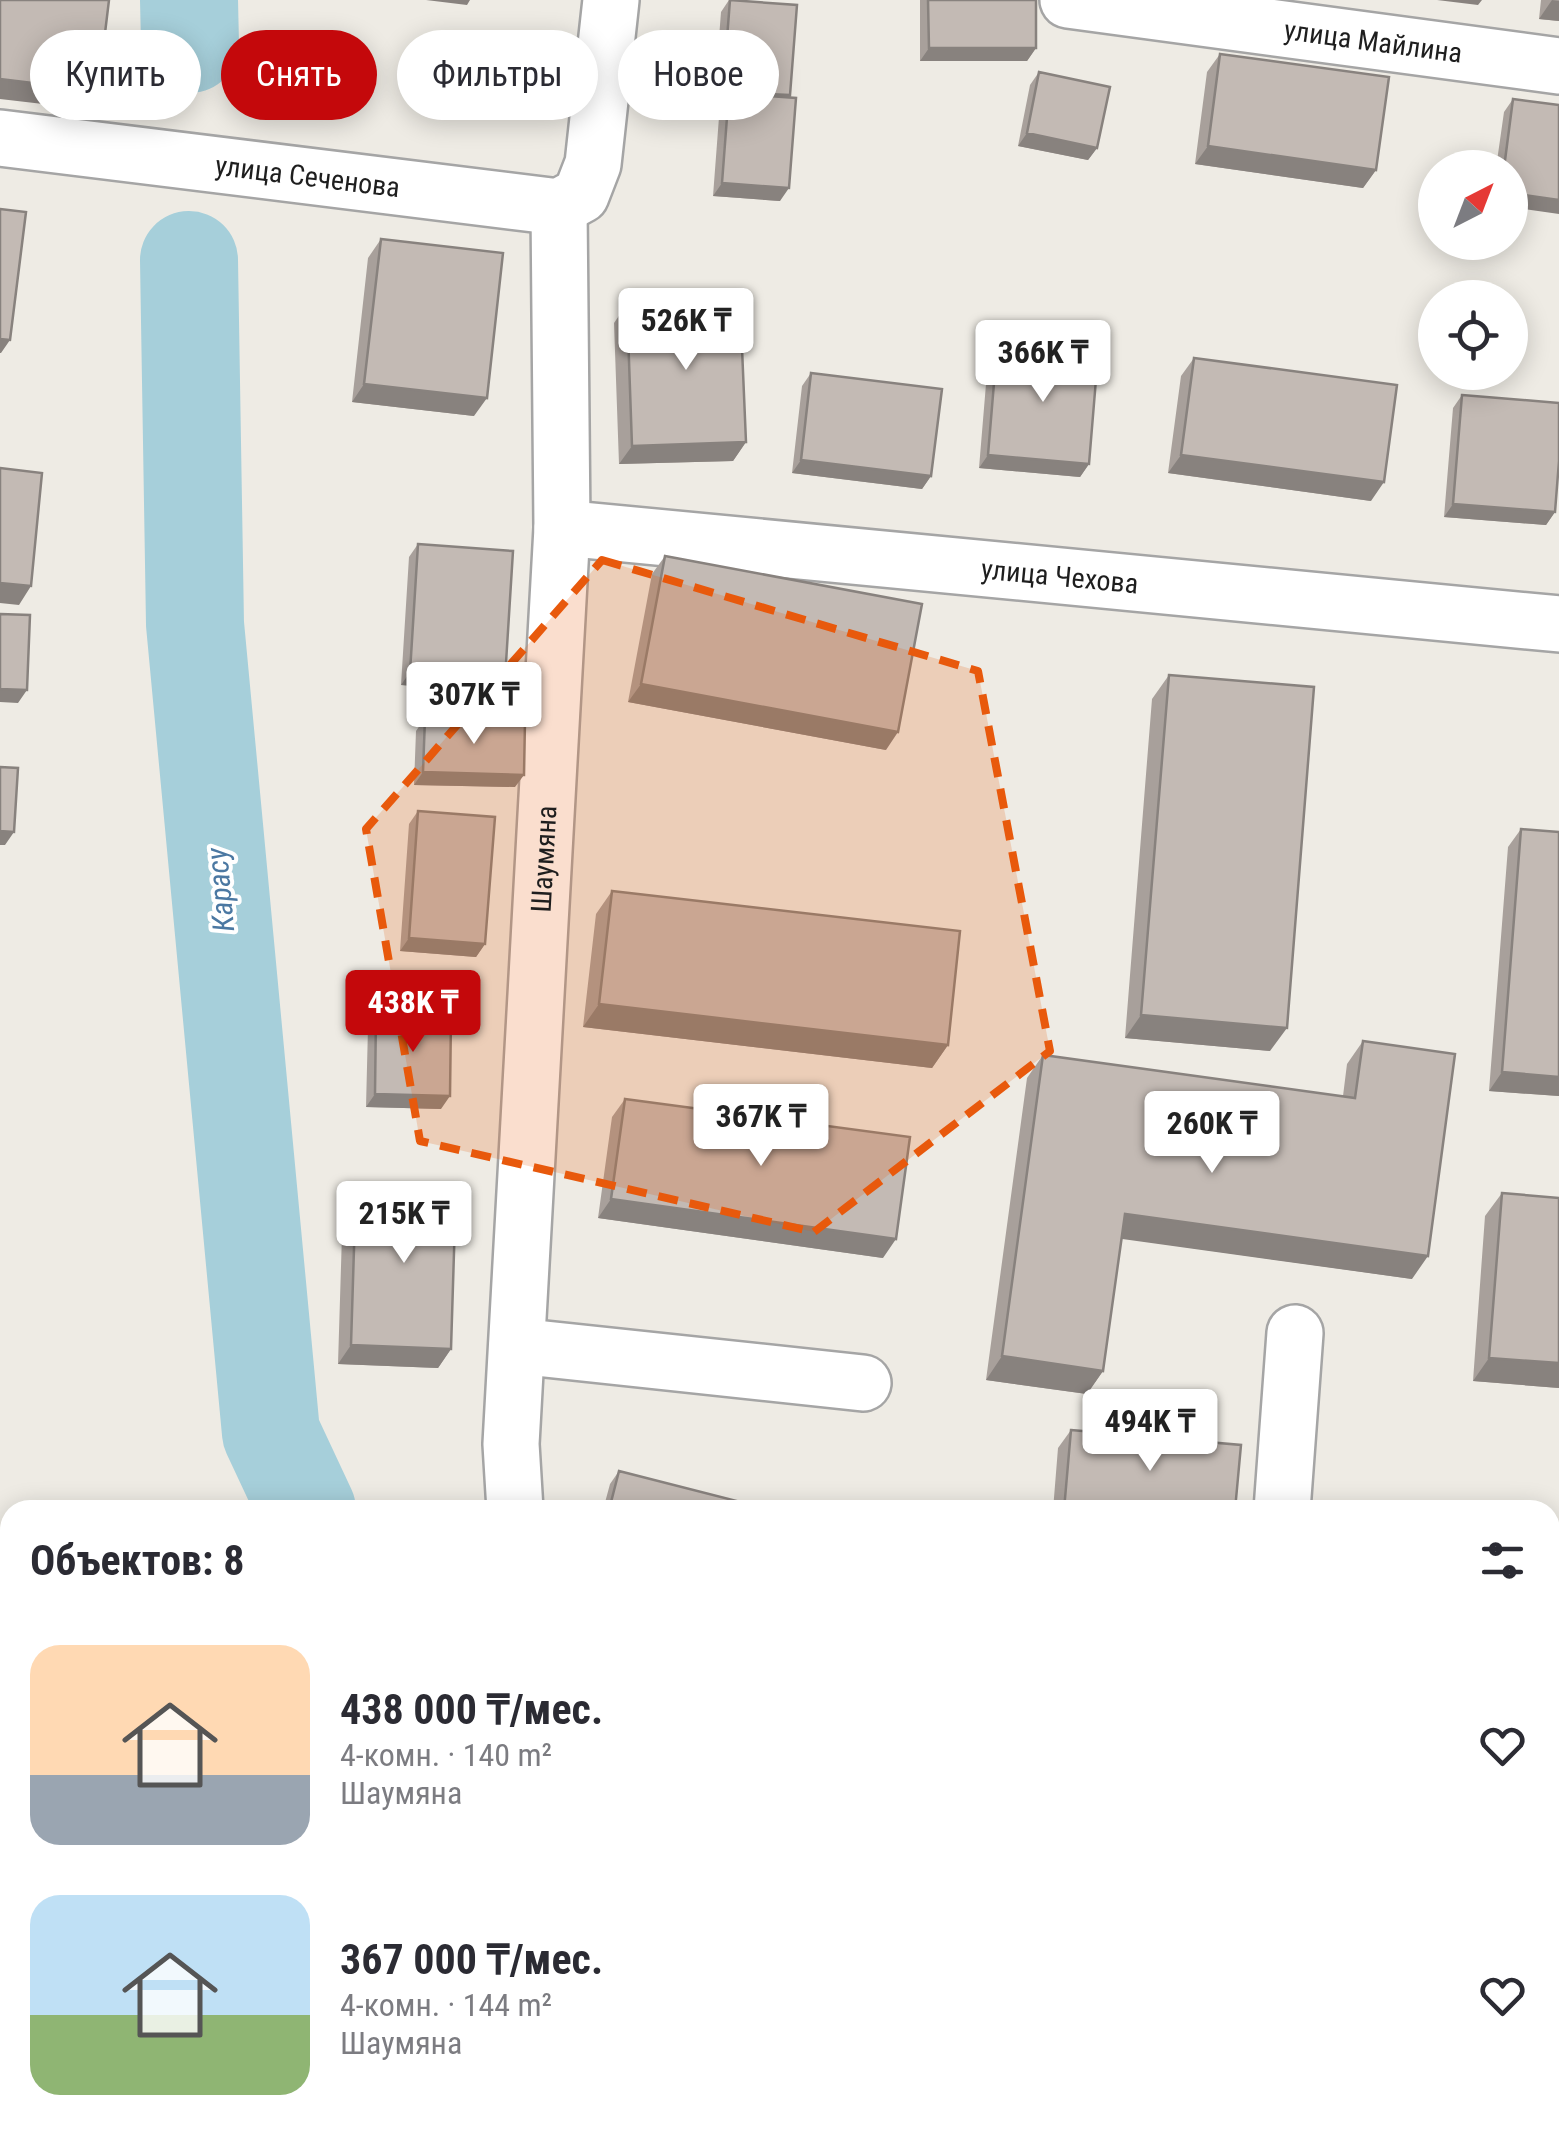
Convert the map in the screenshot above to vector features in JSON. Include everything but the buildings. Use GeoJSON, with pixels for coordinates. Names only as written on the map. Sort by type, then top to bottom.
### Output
{"type":"FeatureCollection","features":[{"type":"Feature","properties":{"kind":"street"},"geometry":{"type":"LineString","coordinates":[[559,207],[581,195],[593,164],[611,0]]}},
{"type":"Feature","properties":{"kind":"street","name":"улица Майлина"},"geometry":{"type":"LineString","coordinates":[[1068,1],[1559,66]]}},
{"type":"Feature","properties":{"kind":"street","name":"улица Сеченова"},"geometry":{"type":"LineString","coordinates":[[0,138],[559,207]]}},
{"type":"Feature","properties":{"kind":"street","name":"Шаумяна"},"geometry":{"type":"LineString","coordinates":[[515,1500],[512,1444],[562,528],[559,207]]}},
{"type":"Feature","properties":{"kind":"street","name":"улица Чехова"},"geometry":{"type":"LineString","coordinates":[[562,528],[1559,624]]}},
{"type":"Feature","properties":{"kind":"street"},"geometry":{"type":"LineString","coordinates":[[1283,1500],[1295,1333]]}},
{"type":"Feature","properties":{"kind":"street"},"geometry":{"type":"LineString","coordinates":[[517,1346],[863,1383]]}},
{"type":"Feature","properties":{"kind":"highlighted area"},"geometry":{"type":"Polygon","coordinates":[[[602,560],[978,671],[1050,1051],[814,1232],[420,1141],[366,829],[602,560]]]}},
{"type":"Feature","properties":{"kind":"waterway","name":"Карасу"},"geometry":{"type":"LineString","coordinates":[[189,0],[190,30]]}},
{"type":"Feature","properties":{"kind":"waterway","name":"Карасу"},"geometry":{"type":"LineString","coordinates":[[189,260],[195,624],[271,1433],[302,1500]]}}]}
